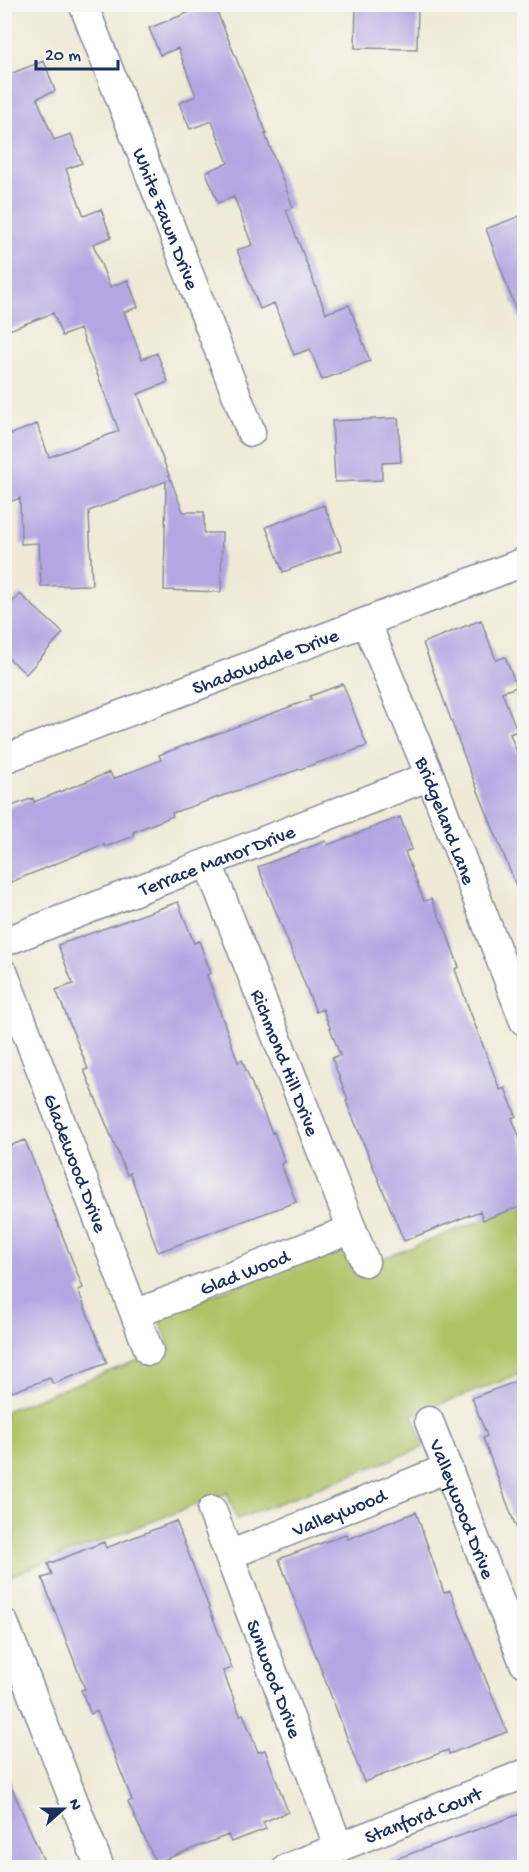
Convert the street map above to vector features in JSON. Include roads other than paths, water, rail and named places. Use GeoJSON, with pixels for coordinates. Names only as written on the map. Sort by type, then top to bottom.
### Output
{"type":"FeatureCollection","features":[{"type":"Feature","properties":{"kind":"street","name":"White Fawn Drive"},"geometry":{"type":"LineString","coordinates":[[83,4],[251,432]]}},
{"type":"Feature","properties":{"kind":"street","name":"Shadowdale Drive"},"geometry":{"type":"LineString","coordinates":[[4,759],[525,562]]}},
{"type":"Feature","properties":{"kind":"street","name":"Bridgeland Lane"},"geometry":{"type":"LineString","coordinates":[[366,622],[430,776],[525,1022]]}},
{"type":"Feature","properties":{"kind":"street","name":"Terrace Manor Drive"},"geometry":{"type":"LineString","coordinates":[[4,942],[430,776]]}},
{"type":"Feature","properties":{"kind":"street","name":"Richmond Hill Drive"},"geometry":{"type":"LineString","coordinates":[[208,863],[365,1262]]}},
{"type":"Feature","properties":{"kind":"street","name":"Gladewood Drive"},"geometry":{"type":"LineString","coordinates":[[4,974],[149,1351]]}},
{"type":"Feature","properties":{"kind":"street","name":"Glad Wood"},"geometry":{"type":"LineString","coordinates":[[135,1314],[352,1229]]}},
{"type":"Feature","properties":{"kind":"street","name":"Valleywood Drive"},"geometry":{"type":"LineString","coordinates":[[429,1421],[525,1663]]}},
{"type":"Feature","properties":{"kind":"street","name":"Valleywood"},"geometry":{"type":"LineString","coordinates":[[229,1555],[448,1468]]}},
{"type":"Feature","properties":{"kind":"street","name":"Sunwood Drive"},"geometry":{"type":"LineString","coordinates":[[212,1510],[339,1848]]}},
{"type":"Feature","properties":{"kind":"street"},"geometry":{"type":"LineString","coordinates":[[4,1623],[100,1868]]}},
{"type":"Feature","properties":{"kind":"street","name":"Stanford Court"},"geometry":{"type":"LineString","coordinates":[[287,1868],[525,1774]]}}]}
